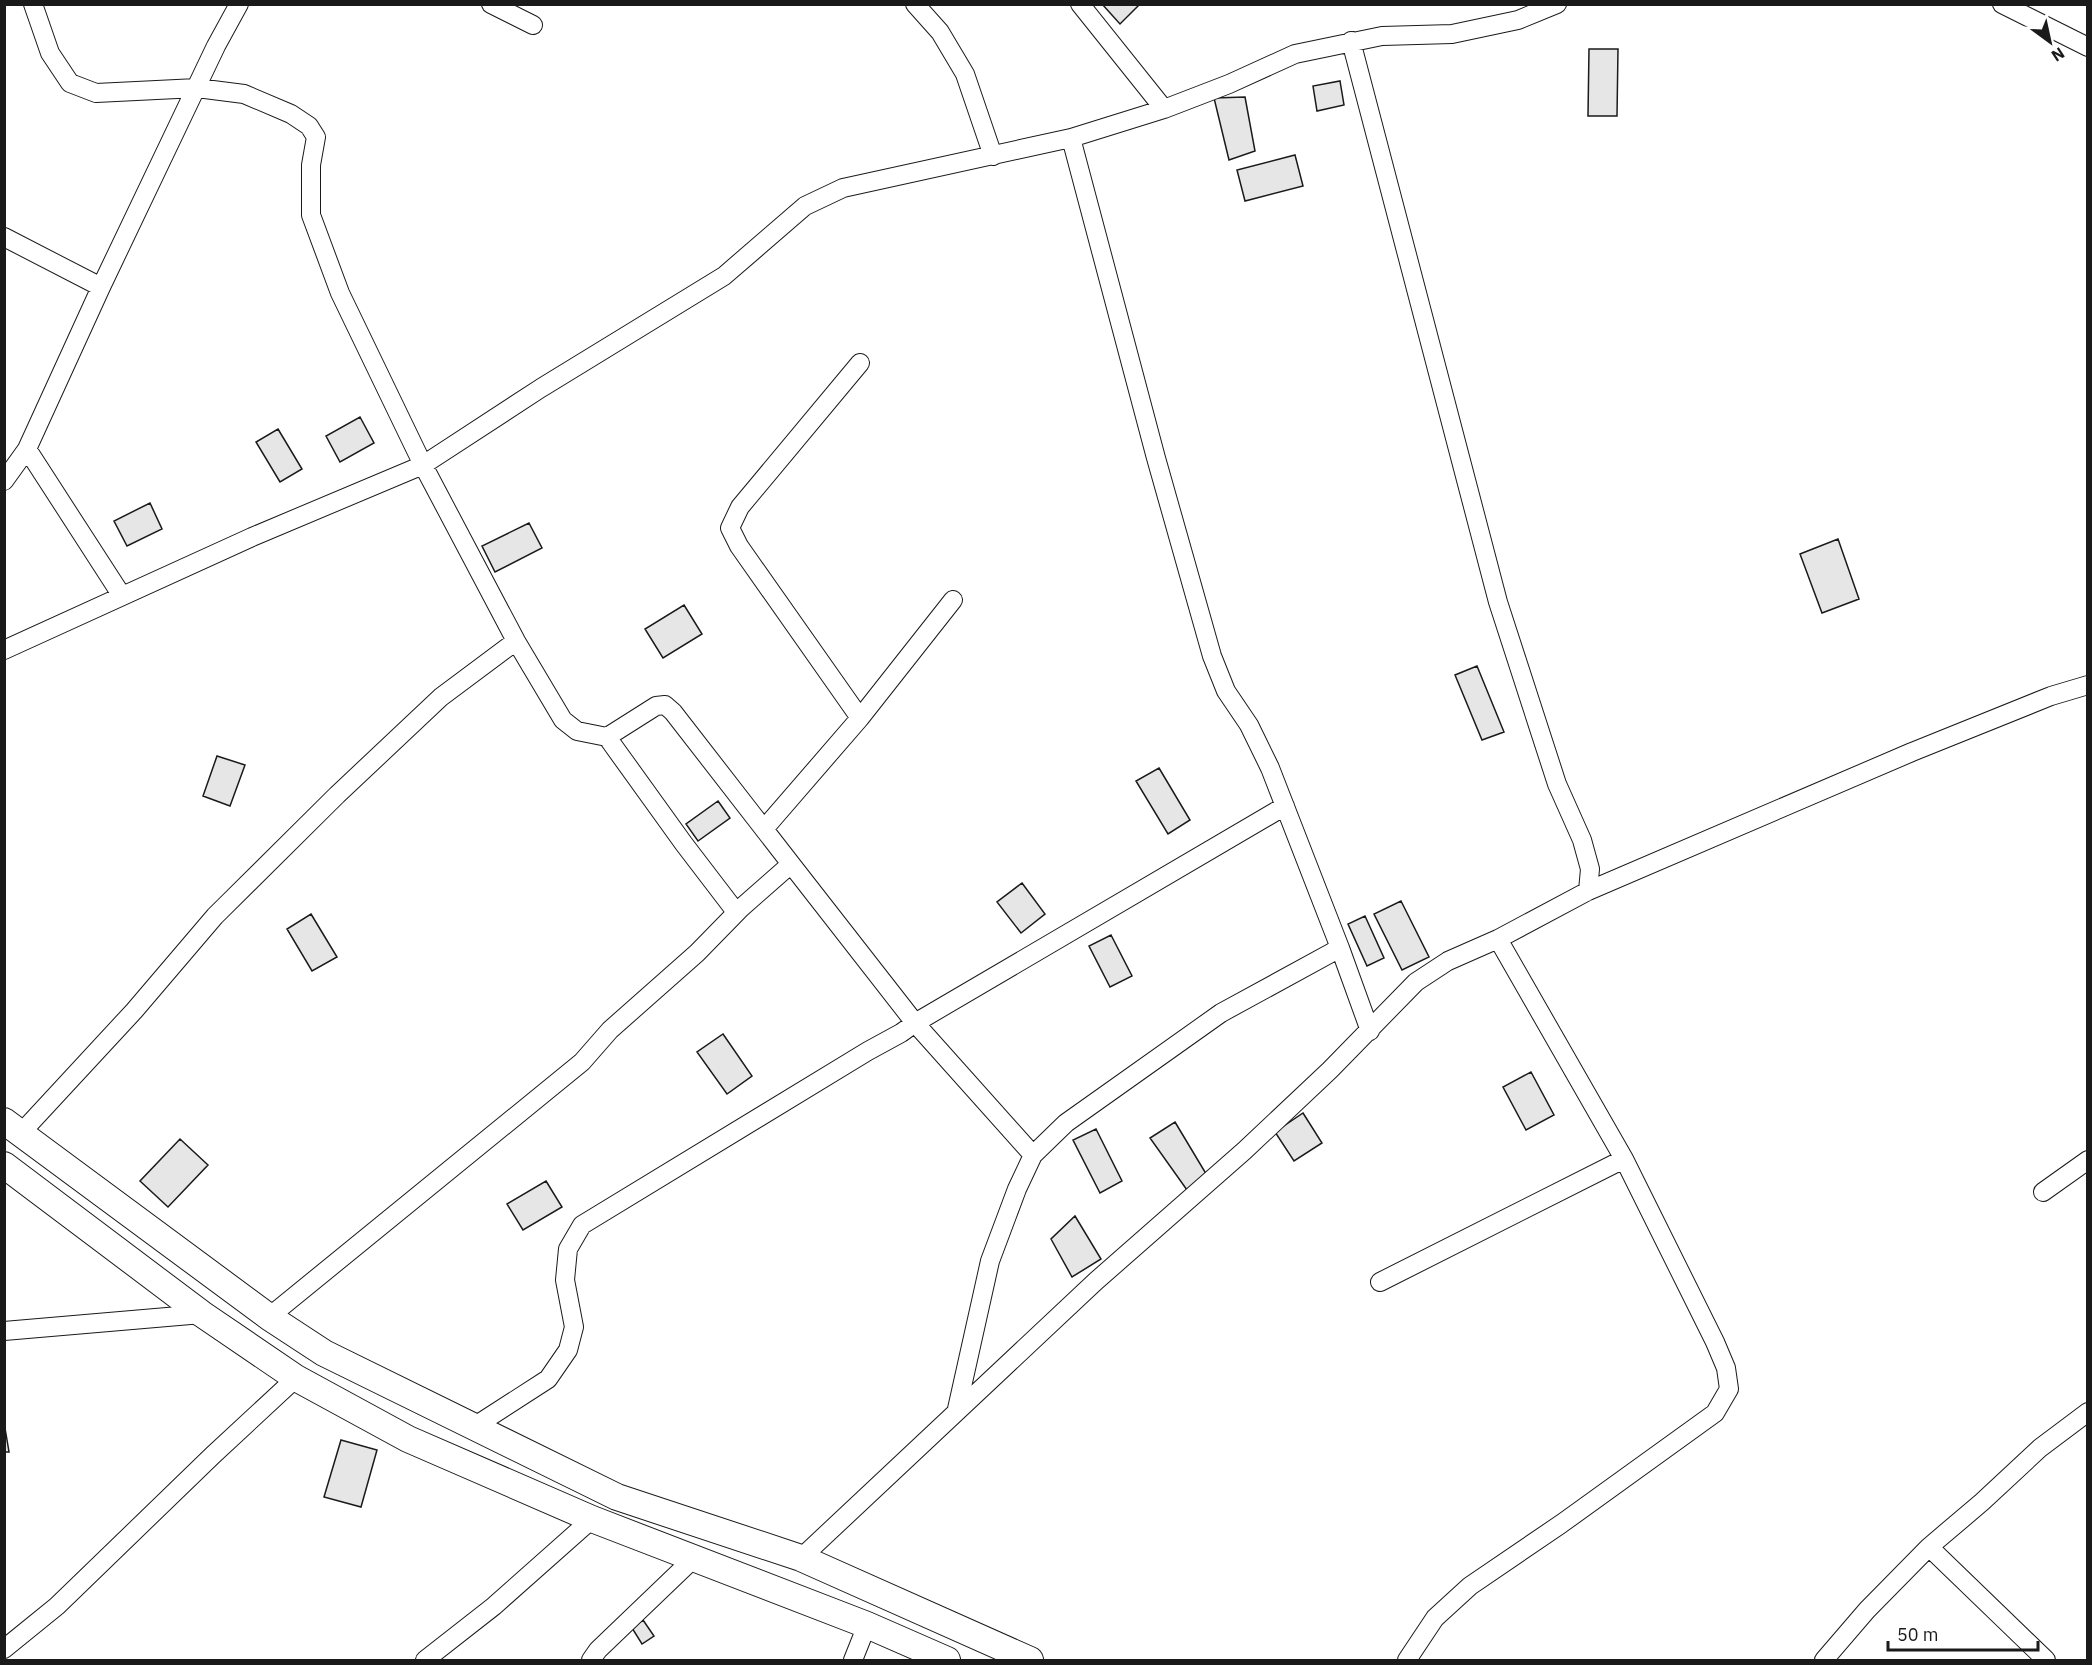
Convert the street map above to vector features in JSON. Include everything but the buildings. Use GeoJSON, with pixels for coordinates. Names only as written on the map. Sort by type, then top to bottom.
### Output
{"type":"FeatureCollection","features":[{"type":"Feature","properties":{"kind":"street"},"geometry":{"type":"LineString","coordinates":[[33,4],[50,53],[70,83],[96,93],[197,88],[244,94],[291,114],[309,126],[316,137],[311,165],[311,215],[340,293],[423,465],[516,641],[563,720],[577,731],[607,736],[656,706],[664,705],[673,712],[915,1023],[1033,1155]]}},
{"type":"Feature","properties":{"kind":"street"},"geometry":{"type":"LineString","coordinates":[[4,481],[27,449],[101,286],[216,46],[239,4]]}},
{"type":"Feature","properties":{"kind":"street"},"geometry":{"type":"LineString","coordinates":[[491,4],[533,25]]}},
{"type":"Feature","properties":{"kind":"street"},"geometry":{"type":"LineString","coordinates":[[915,4],[940,32],[965,74],[993,156]]}},
{"type":"Feature","properties":{"kind":"street"},"geometry":{"type":"LineString","coordinates":[[1080,4],[1164,109]]}},
{"type":"Feature","properties":{"kind":"street"},"geometry":{"type":"LineString","coordinates":[[4,650],[252,537],[423,465],[541,388],[724,276],[805,206],[843,188],[1071,138],[1164,109],[1229,84],[1295,54],[1382,36],[1452,34],[1518,20],[1557,4]]}},
{"type":"Feature","properties":{"kind":"street"},"geometry":{"type":"LineString","coordinates":[[2002,4],[2088,47]]}},
{"type":"Feature","properties":{"kind":"street"},"geometry":{"type":"LineString","coordinates":[[1351,41],[1498,602],[1557,784],[1582,840],[1590,869],[1588,891]]}},
{"type":"Feature","properties":{"kind":"street"},"geometry":{"type":"LineString","coordinates":[[1071,138],[1156,458],[1212,656],[1226,691],[1249,725],[1286,807],[1370,1031]]}},
{"type":"Feature","properties":{"kind":"street"},"geometry":{"type":"LineString","coordinates":[[4,237],[101,286]]}},
{"type":"Feature","properties":{"kind":"street"},"geometry":{"type":"LineString","coordinates":[[860,363],[740,507],[730,528],[739,546],[860,718]]}},
{"type":"Feature","properties":{"kind":"street"},"geometry":{"type":"LineString","coordinates":[[27,449],[122,596]]}},
{"type":"Feature","properties":{"kind":"street"},"geometry":{"type":"LineString","coordinates":[[764,829],[860,718],[953,600]]}},
{"type":"Feature","properties":{"kind":"street"},"geometry":{"type":"LineString","coordinates":[[516,641],[441,697],[337,795],[215,916],[134,1011],[13,1127],[269,1317],[324,1353],[472,1428],[617,1497],[801,1558],[1030,1660]]}},
{"type":"Feature","properties":{"kind":"street"},"geometry":{"type":"LineString","coordinates":[[801,1558],[1096,1281],[1244,1151],[1370,1031],[1416,982],[1448,961],[1498,939],[1588,891],[1941,740],[2050,696],[2088,685]]}},
{"type":"Feature","properties":{"kind":"street"},"geometry":{"type":"LineString","coordinates":[[607,736],[736,912]]}},
{"type":"Feature","properties":{"kind":"street"},"geometry":{"type":"LineString","coordinates":[[472,1428],[549,1379],[568,1350],[574,1327],[565,1280],[568,1249],[582,1225],[868,1050],[901,1033],[1286,807]]}},
{"type":"Feature","properties":{"kind":"street"},"geometry":{"type":"LineString","coordinates":[[269,1317],[582,1062],[610,1030],[698,954],[736,912],[791,864]]}},
{"type":"Feature","properties":{"kind":"street"},"geometry":{"type":"LineString","coordinates":[[1407,1660],[1435,1618],[1470,1586],[1561,1524],[1715,1413],[1729,1389],[1726,1368],[1715,1342],[1624,1159],[1498,939]]}},
{"type":"Feature","properties":{"kind":"street"},"geometry":{"type":"LineString","coordinates":[[957,1410],[990,1261],[1017,1189],[1033,1155],[1066,1123],[1221,1013],[1340,948]]}},
{"type":"Feature","properties":{"kind":"street"},"geometry":{"type":"LineString","coordinates":[[1380,1282],[1624,1159]]}},
{"type":"Feature","properties":{"kind":"street"},"geometry":{"type":"LineString","coordinates":[[2043,1192],[2088,1160]]}},
{"type":"Feature","properties":{"kind":"street"},"geometry":{"type":"LineString","coordinates":[[4,1165],[202,1314],[296,1378],[408,1438],[592,1519],[867,1625],[947,1660]]}},
{"type":"Feature","properties":{"kind":"street"},"geometry":{"type":"LineString","coordinates":[[4,1331],[202,1314]]}},
{"type":"Feature","properties":{"kind":"street"},"geometry":{"type":"LineString","coordinates":[[4,1649],[57,1606],[296,1378]]}},
{"type":"Feature","properties":{"kind":"street"},"geometry":{"type":"LineString","coordinates":[[1824,1660],[1867,1610],[1929,1547],[2040,1448],[2088,1412]]}},
{"type":"Feature","properties":{"kind":"street"},"geometry":{"type":"LineString","coordinates":[[425,1660],[494,1606],[592,1519]]}},
{"type":"Feature","properties":{"kind":"street"},"geometry":{"type":"LineString","coordinates":[[1929,1547],[2046,1660]]}},
{"type":"Feature","properties":{"kind":"street"},"geometry":{"type":"LineString","coordinates":[[591,1660],[694,1558]]}},
{"type":"Feature","properties":{"kind":"street"},"geometry":{"type":"LineString","coordinates":[[853,1660],[867,1625]]}}]}
